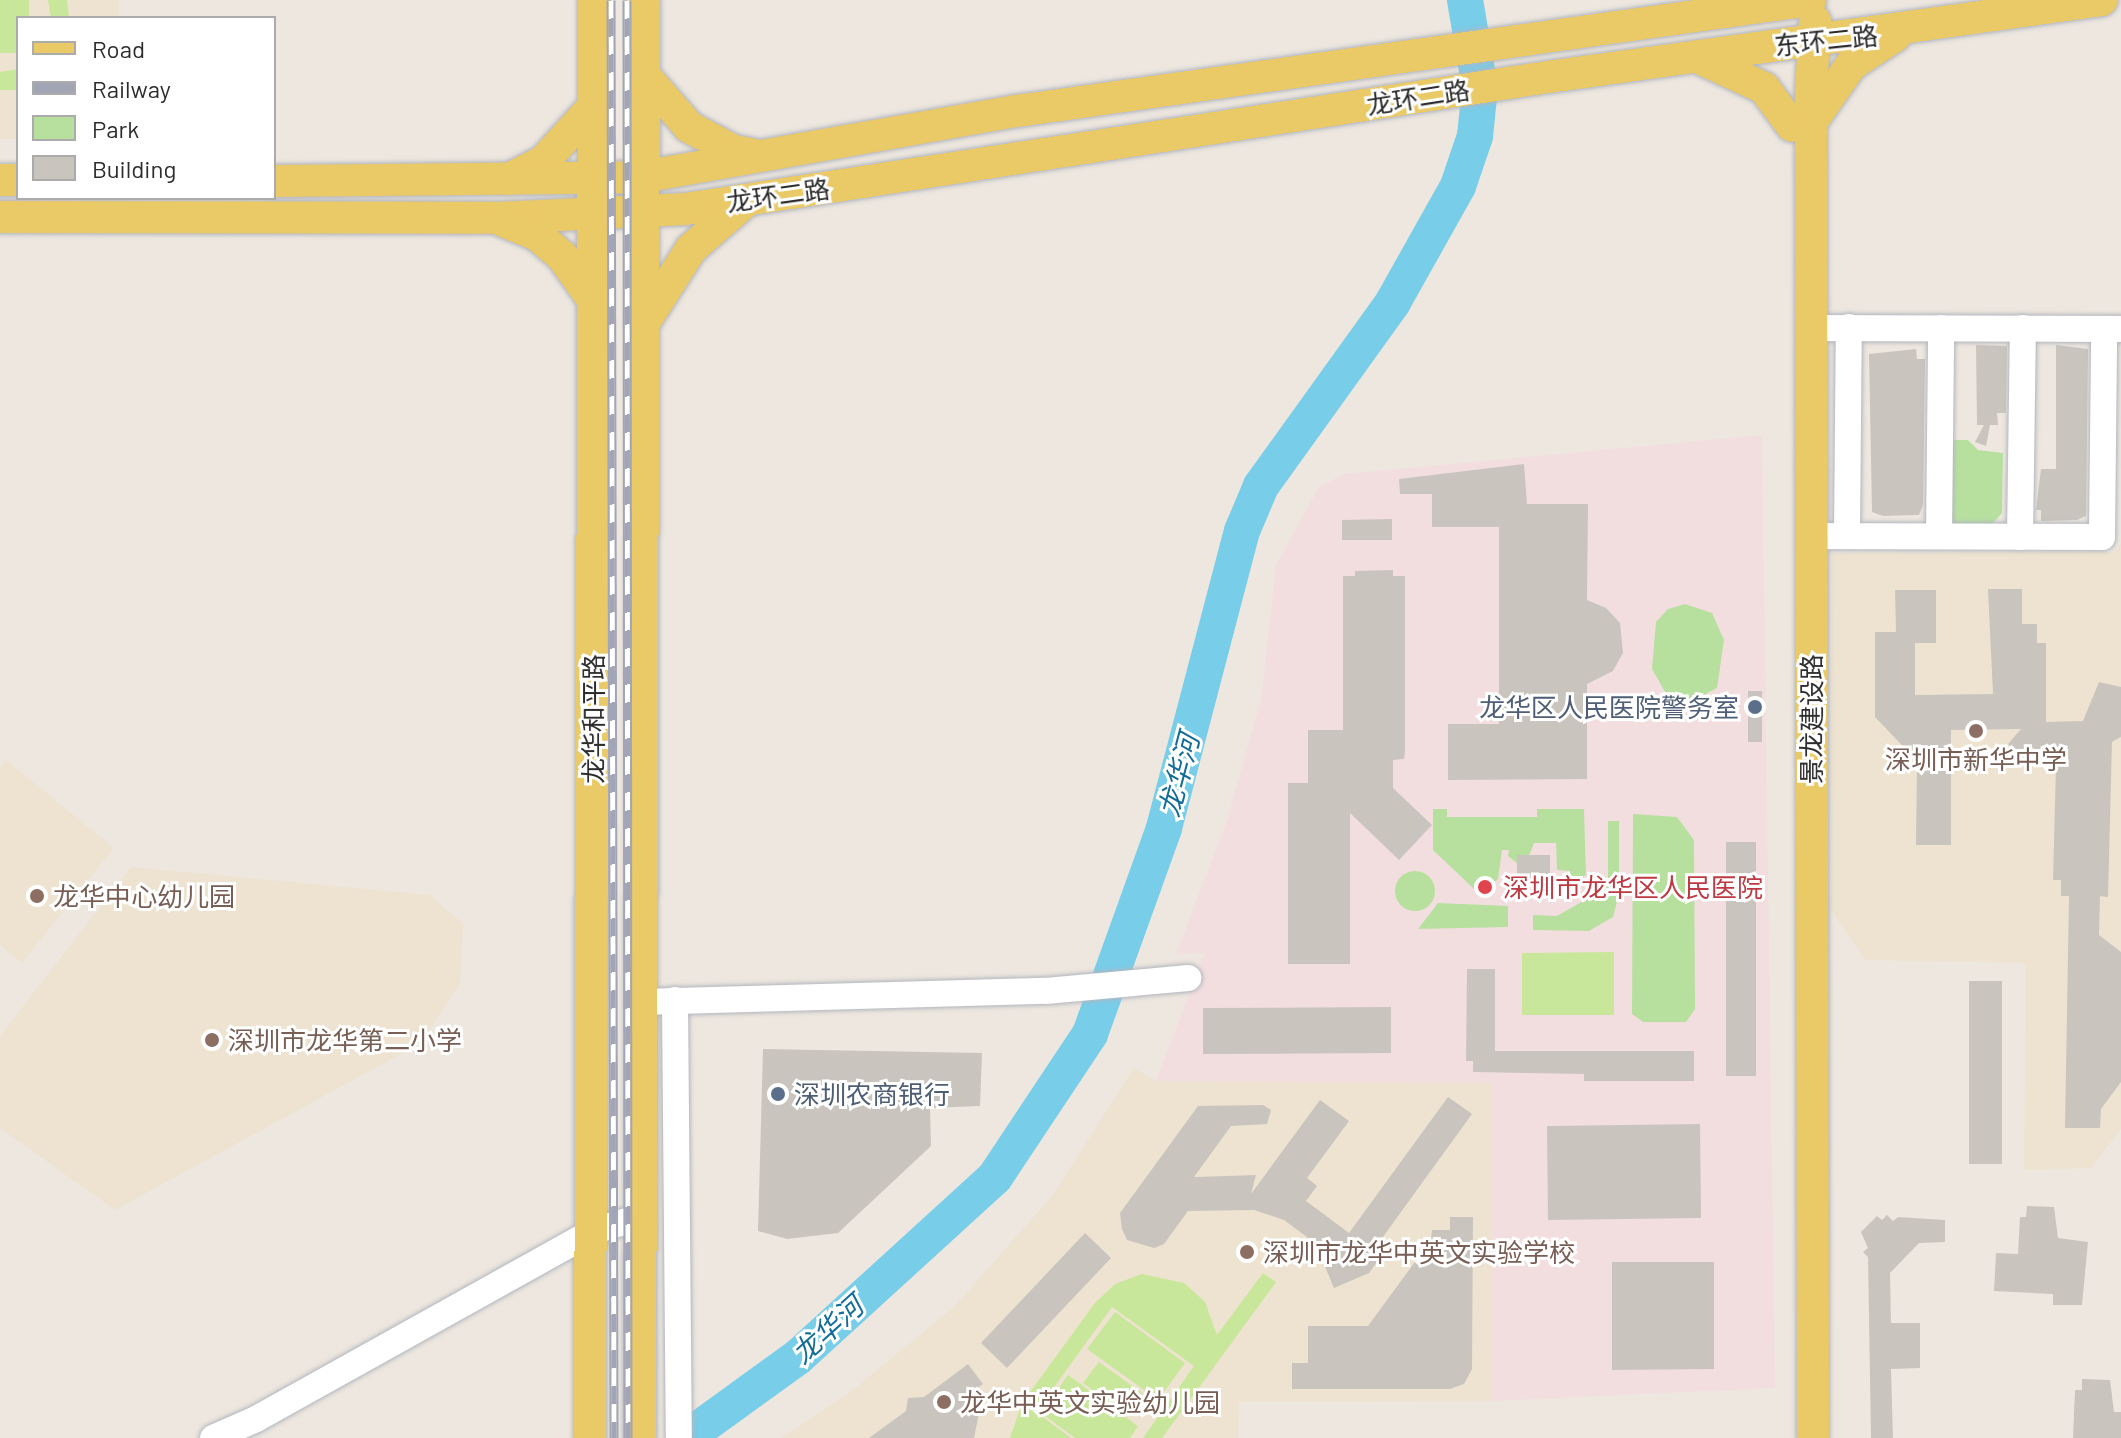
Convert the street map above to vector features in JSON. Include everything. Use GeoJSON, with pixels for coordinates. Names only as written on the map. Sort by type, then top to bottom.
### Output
{"type":"FeatureCollection","features":[{"type":"Feature","properties":{"kind":"main road","name":"龙华和平路"},"geometry":{"type":"LineString","coordinates":[[590,1436],[594,1231],[594,0]]}},
{"type":"Feature","properties":{"kind":"main road","name":"龙华和平路"},"geometry":{"type":"LineString","coordinates":[[640,1438],[644,0]]}},
{"type":"Feature","properties":{"kind":"main road","name":"东环二路"},"geometry":{"type":"LineString","coordinates":[[1548,77],[1908,30],[2102,0]]}},
{"type":"Feature","properties":{"kind":"main road","name":"东环二路"},"geometry":{"type":"LineString","coordinates":[[1542,37],[1803,1]]}},
{"type":"Feature","properties":{"kind":"main road","name":"景龙建设路"},"geometry":{"type":"LineString","coordinates":[[1793,1438],[1803,1]]}},
{"type":"Feature","properties":{"kind":"main road"},"geometry":{"type":"LineString","coordinates":[[1694,56],[1764,88],[1801,125],[1851,65],[1908,30]]}},
{"type":"Feature","properties":{"kind":"main road","name":"龙环二路"},"geometry":{"type":"LineString","coordinates":[[276,181],[504,181],[642,177],[1017,111],[1542,37]]}},
{"type":"Feature","properties":{"kind":"main road"},"geometry":{"type":"LineString","coordinates":[[643,74],[689,127],[734,151],[762,156]]}},
{"type":"Feature","properties":{"kind":"main road","name":"龙环二路"},"geometry":{"type":"LineString","coordinates":[[0,217],[497,218],[642,213],[1548,77]]}},
{"type":"Feature","properties":{"kind":"main road"},"geometry":{"type":"LineString","coordinates":[[504,181],[544,161],[593,107]]}},
{"type":"Feature","properties":{"kind":"main road","name":"景龙建设路"},"geometry":{"type":"LineString","coordinates":[[1801,125],[1811,328],[1813,1438]]}},
{"type":"Feature","properties":{"kind":"main road"},"geometry":{"type":"LineString","coordinates":[[642,326],[691,249],[748,199]]}},
{"type":"Feature","properties":{"kind":"main road"},"geometry":{"type":"LineString","coordinates":[[497,218],[537,235],[562,256],[592,298]]}},
{"type":"Feature","properties":{"kind":"street"},"geometry":{"type":"LineString","coordinates":[[1847,536],[1849,327]]}},
{"type":"Feature","properties":{"kind":"street"},"geometry":{"type":"LineString","coordinates":[[1811,328],[2112,329],[2102,537],[1811,536]]}},
{"type":"Feature","properties":{"kind":"street"},"geometry":{"type":"LineString","coordinates":[[1939,536],[1941,328]]}},
{"type":"Feature","properties":{"kind":"street"},"geometry":{"type":"LineString","coordinates":[[2020,537],[2023,328]]}},
{"type":"Feature","properties":{"kind":"street"},"geometry":{"type":"LineString","coordinates":[[640,1002],[1046,991],[1178,978]]}},
{"type":"Feature","properties":{"kind":"street"},"geometry":{"type":"LineString","coordinates":[[675,1000],[679,1438]]}},
{"type":"Feature","properties":{"kind":"street"},"geometry":{"type":"LineString","coordinates":[[213,1438],[256,1419],[594,1231],[640,1217]]}},
{"type":"Feature","properties":{"kind":"shaded area"},"geometry":{"type":"Polygon","coordinates":[[[0,0],[119,0],[119,16],[16,16],[16,139],[0,139],[0,0]]]}},
{"type":"Feature","properties":{"kind":"shaded area","name":"深圳市龙华区人民医院"},"geometry":{"type":"Polygon","coordinates":[[[1762,435],[1775,1388],[1491,1401],[1492,1083],[1156,1081],[1205,953],[1176,954],[1227,821],[1261,700],[1276,565],[1319,487],[1344,474],[1762,435]]]}},
{"type":"Feature","properties":{"kind":"shaded area","name":"深圳市新华中学"},"geometry":{"type":"Polygon","coordinates":[[[2121,543],[2121,1129],[2091,1168],[2024,1170],[2026,963],[1865,960],[1831,910],[1832,553],[2114,552],[2121,543]]]}},
{"type":"Feature","properties":{"kind":"shaded area","name":"龙华中心幼儿园"},"geometry":{"type":"Polygon","coordinates":[[[6,760],[114,848],[22,963],[0,945],[0,768],[6,760]]]}},
{"type":"Feature","properties":{"kind":"shaded area","name":"深圳市龙华第二小学"},"geometry":{"type":"Polygon","coordinates":[[[131,867],[430,895],[463,924],[460,983],[421,1043],[115,1210],[0,1128],[0,1036],[131,867]]]}},
{"type":"Feature","properties":{"kind":"shaded area","name":"深圳市龙华中英文实验学校"},"geometry":{"type":"Polygon","coordinates":[[[1134,1068],[1156,1081],[1492,1083],[1491,1401],[1239,1402],[1238,1438],[781,1438],[850,1392],[954,1307],[1052,1196],[1134,1068]]]}},
{"type":"Feature","properties":{"kind":"green space"},"geometry":{"type":"Polygon","coordinates":[[[0,0],[29,0],[29,16],[16,16],[16,53],[0,53],[0,0]]]}},
{"type":"Feature","properties":{"kind":"green space"},"geometry":{"type":"Polygon","coordinates":[[[48,0],[67,0],[69,16],[51,16],[48,0]]]}},
{"type":"Feature","properties":{"kind":"green space"},"geometry":{"type":"Polygon","coordinates":[[[16,69],[16,90],[0,90],[0,72],[16,69]]]}},
{"type":"Feature","properties":{"kind":"green space"},"geometry":{"type":"Polygon","coordinates":[[[1953,440],[1968,440],[1978,450],[2003,453],[2002,513],[1988,529],[1942,523],[1953,440]]]}},
{"type":"Feature","properties":{"kind":"green space"},"geometry":{"type":"Polygon","coordinates":[[[1685,604],[1712,613],[1724,640],[1717,688],[1689,703],[1668,697],[1652,669],[1656,622],[1668,609],[1685,604]]]}},
{"type":"Feature","properties":{"kind":"green space"},"geometry":{"type":"Polygon","coordinates":[[[1433,809],[1447,809],[1447,817],[1537,817],[1537,809],[1584,809],[1586,875],[1570,886],[1570,871],[1557,870],[1556,843],[1534,843],[1524,869],[1508,856],[1509,850],[1502,850],[1498,879],[1487,888],[1474,889],[1433,850],[1433,809]]]}},
{"type":"Feature","properties":{"kind":"green space"},"geometry":{"type":"Polygon","coordinates":[[[1633,814],[1677,817],[1694,840],[1695,1009],[1686,1022],[1643,1022],[1632,1014],[1633,814]]]}},
{"type":"Feature","properties":{"kind":"green space"},"geometry":{"type":"Polygon","coordinates":[[[1608,821],[1619,821],[1619,894],[1613,917],[1589,931],[1533,930],[1533,915],[1557,916],[1599,892],[1608,879],[1608,821]]]}},
{"type":"Feature","properties":{"kind":"green space"},"geometry":{"type":"Polygon","coordinates":[[[1415,871],[1429,877],[1435,891],[1429,905],[1415,911],[1401,905],[1395,891],[1401,877],[1415,871]]]}},
{"type":"Feature","properties":{"kind":"green space"},"geometry":{"type":"Polygon","coordinates":[[[1438,903],[1508,906],[1508,927],[1418,929],[1438,903]]]}},
{"type":"Feature","properties":{"kind":"green space"},"geometry":{"type":"Polygon","coordinates":[[[1614,952],[1614,1015],[1522,1015],[1522,953],[1614,952]]]}},
{"type":"Feature","properties":{"kind":"green space"},"geometry":{"type":"Polygon","coordinates":[[[1263,1273],[1276,1282],[1162,1438],[1143,1438],[1194,1366],[1112,1307],[1036,1412],[1071,1438],[1010,1438],[1022,1403],[1095,1303],[1115,1284],[1142,1274],[1184,1283],[1205,1302],[1217,1335],[1263,1273]]]}},
{"type":"Feature","properties":{"kind":"green space"},"geometry":{"type":"Polygon","coordinates":[[[1115,1312],[1185,1363],[1158,1400],[1087,1349],[1115,1312]]]}},
{"type":"Feature","properties":{"kind":"green space"},"geometry":{"type":"Polygon","coordinates":[[[1099,1362],[1142,1393],[1126,1414],[1083,1383],[1099,1362]]]}},
{"type":"Feature","properties":{"kind":"green space"},"geometry":{"type":"Polygon","coordinates":[[[1068,1375],[1138,1426],[1130,1438],[1075,1438],[1041,1413],[1068,1375]]]}},
{"type":"Feature","properties":{"kind":"building"},"geometry":{"type":"Polygon","coordinates":[[[1976,345],[2007,346],[2006,413],[1997,413],[1998,425],[1990,425],[1986,446],[1975,442],[1984,425],[1977,425],[1976,345]]]}},
{"type":"Feature","properties":{"kind":"building"},"geometry":{"type":"Polygon","coordinates":[[[2056,345],[2088,349],[2086,516],[2077,520],[2041,521],[2041,510],[2036,510],[2041,469],[2056,469],[2056,345]]]}},
{"type":"Feature","properties":{"kind":"building"},"geometry":{"type":"Polygon","coordinates":[[[1916,349],[1917,359],[1925,359],[1923,505],[1919,515],[1883,516],[1872,512],[1869,354],[1916,349]]]}},
{"type":"Feature","properties":{"kind":"building"},"geometry":{"type":"Polygon","coordinates":[[[1524,464],[1527,504],[1588,504],[1587,600],[1606,608],[1620,623],[1623,653],[1613,671],[1587,684],[1587,779],[1448,780],[1448,724],[1499,724],[1499,527],[1432,527],[1432,494],[1400,494],[1399,479],[1524,464]]]}},
{"type":"Feature","properties":{"kind":"building"},"geometry":{"type":"Polygon","coordinates":[[[1392,519],[1392,540],[1342,540],[1342,520],[1392,519]]]}},
{"type":"Feature","properties":{"kind":"building"},"geometry":{"type":"Polygon","coordinates":[[[1393,570],[1393,576],[1405,576],[1405,752],[1404,759],[1393,760],[1393,788],[1432,825],[1399,860],[1350,813],[1350,964],[1288,964],[1288,783],[1308,783],[1308,730],[1343,730],[1343,576],[1355,576],[1355,571],[1393,570]]]}},
{"type":"Feature","properties":{"kind":"building"},"geometry":{"type":"Polygon","coordinates":[[[1988,589],[2022,589],[2022,624],[2037,624],[2037,643],[2046,643],[2046,722],[2083,721],[2099,682],[2121,687],[2121,737],[2112,742],[2108,897],[2100,896],[2099,935],[2121,952],[2121,1082],[2101,1109],[2100,1128],[2065,1128],[2069,896],[2061,896],[2061,880],[2053,880],[2056,766],[2032,747],[2023,758],[2008,744],[2021,729],[1951,730],[1951,845],[1916,845],[1917,761],[1875,717],[1875,632],[1896,632],[1895,590],[1936,590],[1936,643],[1915,643],[1915,695],[1993,694],[1988,589]]]}},
{"type":"Feature","properties":{"kind":"building","name":"龙华区人民医院警务室"},"geometry":{"type":"Polygon","coordinates":[[[1748,691],[1762,691],[1762,742],[1748,742],[1748,691]]]}},
{"type":"Feature","properties":{"kind":"building"},"geometry":{"type":"Polygon","coordinates":[[[1726,842],[1756,842],[1756,1076],[1726,1076],[1726,842]]]}},
{"type":"Feature","properties":{"kind":"building"},"geometry":{"type":"Polygon","coordinates":[[[1517,855],[1550,855],[1550,881],[1517,882],[1517,855]]]}},
{"type":"Feature","properties":{"kind":"building"},"geometry":{"type":"Polygon","coordinates":[[[1467,969],[1495,969],[1495,1051],[1694,1051],[1694,1081],[1584,1081],[1584,1074],[1473,1072],[1473,1061],[1466,1061],[1467,969]]]}},
{"type":"Feature","properties":{"kind":"building"},"geometry":{"type":"Polygon","coordinates":[[[1969,981],[2002,981],[2002,1164],[1969,1164],[1969,981]]]}},
{"type":"Feature","properties":{"kind":"building"},"geometry":{"type":"Polygon","coordinates":[[[1391,1007],[1391,1053],[1203,1054],[1203,1008],[1391,1007]]]}},
{"type":"Feature","properties":{"kind":"building"},"geometry":{"type":"Polygon","coordinates":[[[763,1049],[982,1053],[980,1106],[930,1108],[931,1146],[838,1233],[787,1239],[758,1231],[763,1049]]]}},
{"type":"Feature","properties":{"kind":"building"},"geometry":{"type":"Polygon","coordinates":[[[1448,1097],[1472,1114],[1372,1252],[1380,1258],[1369,1273],[1334,1288],[1315,1243],[1284,1220],[1254,1210],[1188,1211],[1164,1244],[1154,1248],[1127,1240],[1122,1229],[1120,1213],[1198,1106],[1263,1105],[1271,1110],[1267,1124],[1231,1126],[1194,1177],[1256,1175],[1251,1194],[1320,1100],[1349,1121],[1307,1178],[1317,1186],[1306,1201],[1349,1233],[1448,1097]]]}},
{"type":"Feature","properties":{"kind":"building"},"geometry":{"type":"Polygon","coordinates":[[[1700,1124],[1701,1218],[1548,1220],[1547,1126],[1700,1124]]]}},
{"type":"Feature","properties":{"kind":"building"},"geometry":{"type":"Polygon","coordinates":[[[2027,1206],[2054,1207],[2058,1238],[2088,1242],[2082,1305],[2053,1305],[2053,1294],[1994,1291],[1996,1253],[2018,1254],[2020,1217],[2026,1217],[2027,1206]]]}},
{"type":"Feature","properties":{"kind":"building"},"geometry":{"type":"Polygon","coordinates":[[[1887,1215],[1893,1221],[1898,1217],[1945,1220],[1945,1242],[1919,1243],[1890,1273],[1891,1323],[1920,1323],[1920,1368],[1891,1369],[1893,1438],[1871,1438],[1868,1257],[1863,1252],[1868,1248],[1861,1232],[1877,1216],[1882,1220],[1887,1215]]]}},
{"type":"Feature","properties":{"kind":"building"},"geometry":{"type":"Polygon","coordinates":[[[1450,1217],[1473,1217],[1472,1369],[1464,1384],[1450,1389],[1292,1389],[1292,1363],[1308,1363],[1308,1326],[1368,1326],[1431,1240],[1432,1230],[1450,1230],[1450,1217]]]}},
{"type":"Feature","properties":{"kind":"building"},"geometry":{"type":"Polygon","coordinates":[[[1085,1233],[1111,1258],[1007,1368],[981,1343],[1085,1233]]]}},
{"type":"Feature","properties":{"kind":"building"},"geometry":{"type":"Polygon","coordinates":[[[1612,1262],[1714,1262],[1714,1369],[1612,1370],[1612,1262]]]}},
{"type":"Feature","properties":{"kind":"building","name":"龙华中英文实验幼儿园"},"geometry":{"type":"Polygon","coordinates":[[[968,1364],[983,1384],[976,1389],[982,1398],[974,1438],[869,1438],[906,1411],[908,1398],[924,1397],[968,1364]]]}},
{"type":"Feature","properties":{"kind":"building"},"geometry":{"type":"Polygon","coordinates":[[[2082,1379],[2110,1380],[2114,1412],[2121,1412],[2121,1438],[2073,1438],[2075,1390],[2082,1390],[2082,1379]]]}},
{"type":"Feature","properties":{"kind":"waterway","name":"龙华河"},"geometry":{"type":"LineString","coordinates":[[686,1438],[798,1357],[995,1177],[1090,1034],[1164,828],[1242,531],[1261,486],[1393,302],[1458,186],[1475,136],[1480,88],[1465,0]]}},
{"type":"Feature","properties":{"kind":"railway"},"geometry":{"type":"LineString","coordinates":[[611,0],[614,1438]]}},
{"type":"Feature","properties":{"kind":"railway"},"geometry":{"type":"LineString","coordinates":[[627,0],[628,1438]]}},
{"type":"Feature","properties":{"kind":"place","name":"龙华区人民医院警务室"},"geometry":{"type":"Point","coordinates":[1755,707]}},
{"type":"Feature","properties":{"kind":"place","name":"深圳市新华中学"},"geometry":{"type":"Point","coordinates":[1976,731]}},
{"type":"Feature","properties":{"kind":"place","name":"深圳市龙华区人民医院"},"geometry":{"type":"Point","coordinates":[1485,887]}},
{"type":"Feature","properties":{"kind":"place","name":"龙华中心幼儿园"},"geometry":{"type":"Point","coordinates":[37,896]}},
{"type":"Feature","properties":{"kind":"place","name":"深圳市龙华第二小学"},"geometry":{"type":"Point","coordinates":[212,1040]}},
{"type":"Feature","properties":{"kind":"place","name":"深圳农商银行"},"geometry":{"type":"Point","coordinates":[778,1094]}},
{"type":"Feature","properties":{"kind":"place","name":"深圳市龙华中英文实验学校"},"geometry":{"type":"Point","coordinates":[1247,1252]}},
{"type":"Feature","properties":{"kind":"place","name":"龙华中英文实验幼儿园"},"geometry":{"type":"Point","coordinates":[944,1402]}}]}
